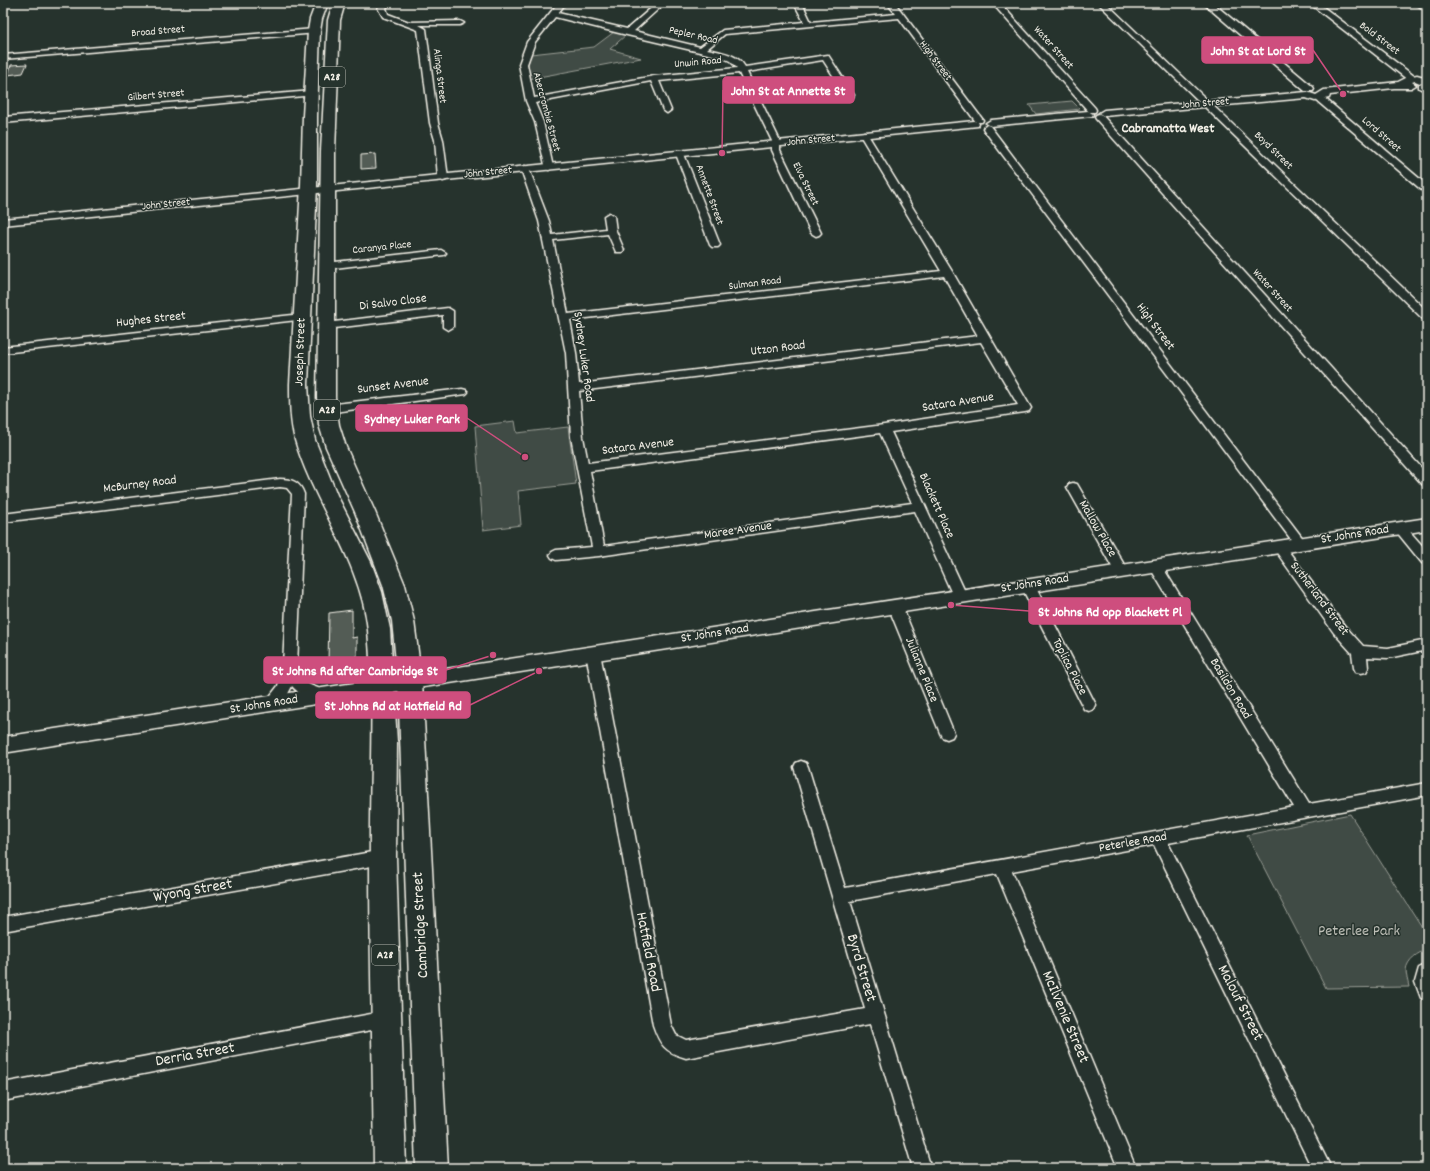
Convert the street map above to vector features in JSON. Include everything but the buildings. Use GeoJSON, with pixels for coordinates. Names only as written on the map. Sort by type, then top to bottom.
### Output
{"type":"FeatureCollection","features":[{"type":"Feature","properties":{"kind":"highway","name":"Joseph Street"},"geometry":{"type":"LineString","coordinates":[[322,3],[316,19],[314,31],[310,116],[309,192],[299,403],[301,428],[316,471],[360,562],[371,592],[379,629],[396,684]]}},
{"type":"Feature","properties":{"kind":"highway","name":"Joseph Street"},"geometry":{"type":"LineString","coordinates":[[339,3],[334,20],[328,151],[326,266],[327,409],[329,425],[336,447],[368,519],[394,584],[403,621],[396,684]]}},
{"type":"Feature","properties":{"kind":"highway","name":"A28"},"geometry":{"type":"LineString","coordinates":[[390,1168],[383,857],[386,742],[396,684]]}},
{"type":"Feature","properties":{"kind":"highway","name":"Cambridge Street"},"geometry":{"type":"LineString","coordinates":[[396,684],[432,1168]]}},
{"type":"Feature","properties":{"kind":"main road","name":"St Johns Road"},"geometry":{"type":"LineString","coordinates":[[3,745],[1427,524]]}},
{"type":"Feature","properties":{"kind":"street","name":"Alinga Street"},"geometry":{"type":"LineString","coordinates":[[386,3],[382,8],[387,17],[422,29],[434,123],[439,140],[443,178]]}},
{"type":"Feature","properties":{"kind":"street","name":"Abercrombie Street"},"geometry":{"type":"LineString","coordinates":[[549,167],[539,122],[530,101],[523,71],[524,56],[530,42],[562,3]]}},
{"type":"Feature","properties":{"kind":"street"},"geometry":{"type":"LineString","coordinates":[[627,33],[661,3]]}},
{"type":"Feature","properties":{"kind":"street"},"geometry":{"type":"LineString","coordinates":[[798,3],[808,24]]}},
{"type":"Feature","properties":{"kind":"street","name":"High Street"},"geometry":{"type":"LineString","coordinates":[[891,3],[976,122]]}},
{"type":"Feature","properties":{"kind":"street","name":"Water Street"},"geometry":{"type":"LineString","coordinates":[[996,3],[1427,482]]}},
{"type":"Feature","properties":{"kind":"street","name":"Boyd Street"},"geometry":{"type":"LineString","coordinates":[[1102,3],[1427,316]]}},
{"type":"Feature","properties":{"kind":"street"},"geometry":{"type":"LineString","coordinates":[[1208,3],[1308,92],[1321,95],[1420,83]]}},
{"type":"Feature","properties":{"kind":"street","name":"Bold Street"},"geometry":{"type":"LineString","coordinates":[[1313,3],[1420,83]]}},
{"type":"Feature","properties":{"kind":"street"},"geometry":{"type":"LineString","coordinates":[[1418,3],[1427,9]]}},
{"type":"Feature","properties":{"kind":"street","name":"Pepler Road"},"geometry":{"type":"LineString","coordinates":[[553,14],[627,33],[724,55],[733,59],[742,70],[776,141],[776,144]]}},
{"type":"Feature","properties":{"kind":"street"},"geometry":{"type":"LineString","coordinates":[[701,50],[723,32],[901,16]]}},
{"type":"Feature","properties":{"kind":"street"},"geometry":{"type":"LineString","coordinates":[[410,24],[460,23]]}},
{"type":"Feature","properties":{"kind":"street","name":"Broad Street"},"geometry":{"type":"LineString","coordinates":[[3,57],[284,32],[314,31]]}},
{"type":"Feature","properties":{"kind":"street","name":"Unwin Road"},"geometry":{"type":"LineString","coordinates":[[530,101],[654,78],[742,70],[825,57],[850,95]]}},
{"type":"Feature","properties":{"kind":"street"},"geometry":{"type":"LineString","coordinates":[[654,78],[667,110]]}},
{"type":"Feature","properties":{"kind":"street","name":"John Street"},"geometry":{"type":"LineString","coordinates":[[989,125],[1096,113],[1207,104],[1308,92]]}},
{"type":"Feature","properties":{"kind":"street","name":"Gilbert Street"},"geometry":{"type":"LineString","coordinates":[[3,120],[312,93]]}},
{"type":"Feature","properties":{"kind":"street","name":"Lord Street"},"geometry":{"type":"LineString","coordinates":[[1321,95],[1427,190]]}},
{"type":"Feature","properties":{"kind":"street","name":"John Street"},"geometry":{"type":"LineString","coordinates":[[3,222],[525,170],[976,122]]}},
{"type":"Feature","properties":{"kind":"street"},"geometry":{"type":"LineString","coordinates":[[976,122],[979,128],[989,125]]}},
{"type":"Feature","properties":{"kind":"street","name":"High Street"},"geometry":{"type":"LineString","coordinates":[[989,125],[1300,543]]}},
{"type":"Feature","properties":{"kind":"street","name":"Satara Avenue"},"geometry":{"type":"LineString","coordinates":[[582,468],[884,429],[1025,408],[948,273],[864,135]]}},
{"type":"Feature","properties":{"kind":"street","name":"Elva Street"},"geometry":{"type":"LineString","coordinates":[[776,144],[776,150],[816,232]]}},
{"type":"Feature","properties":{"kind":"street","name":"Annette Street"},"geometry":{"type":"LineString","coordinates":[[680,154],[714,245]]}},
{"type":"Feature","properties":{"kind":"street","name":"Sydney Luker Road"},"geometry":{"type":"LineString","coordinates":[[525,170],[538,202],[571,353],[577,437],[599,551]]}},
{"type":"Feature","properties":{"kind":"street"},"geometry":{"type":"LineString","coordinates":[[609,216],[611,231],[619,250]]}},
{"type":"Feature","properties":{"kind":"street"},"geometry":{"type":"LineString","coordinates":[[547,238],[611,231]]}},
{"type":"Feature","properties":{"kind":"street","name":"Caranya Place"},"geometry":{"type":"LineString","coordinates":[[326,266],[441,253]]}},
{"type":"Feature","properties":{"kind":"street","name":"Sulman Road"},"geometry":{"type":"LineString","coordinates":[[564,318],[948,273]]}},
{"type":"Feature","properties":{"kind":"street","name":"Di Salvo Close"},"geometry":{"type":"LineString","coordinates":[[326,326],[448,311],[448,327]]}},
{"type":"Feature","properties":{"kind":"street","name":"Hughes Street"},"geometry":{"type":"LineString","coordinates":[[3,350],[302,317]]}},
{"type":"Feature","properties":{"kind":"street","name":"Utzon Road"},"geometry":{"type":"LineString","coordinates":[[574,388],[985,338]]}},
{"type":"Feature","properties":{"kind":"street","name":"Sunset Avenue"},"geometry":{"type":"LineString","coordinates":[[327,409],[462,392]]}},
{"type":"Feature","properties":{"kind":"street","name":"Blackett Place"},"geometry":{"type":"LineString","coordinates":[[884,429],[960,596]]}},
{"type":"Feature","properties":{"kind":"street","name":"McBurney Road"},"geometry":{"type":"LineString","coordinates":[[3,518],[280,483],[291,483],[296,488],[298,494],[290,666]]}},
{"type":"Feature","properties":{"kind":"street","name":"Mallow Place"},"geometry":{"type":"LineString","coordinates":[[1073,487],[1121,571]]}},
{"type":"Feature","properties":{"kind":"street","name":"Maree Avenue"},"geometry":{"type":"LineString","coordinates":[[556,555],[599,551],[919,506]]}},
{"type":"Feature","properties":{"kind":"street"},"geometry":{"type":"LineString","coordinates":[[1400,528],[1427,560]]}},
{"type":"Feature","properties":{"kind":"street","name":"Sutherland Street"},"geometry":{"type":"LineString","coordinates":[[1279,547],[1339,629],[1359,651]]}},
{"type":"Feature","properties":{"kind":"street","name":"Basildon Road"},"geometry":{"type":"LineString","coordinates":[[1155,566],[1304,811]]}},
{"type":"Feature","properties":{"kind":"street","name":"Toplica Place"},"geometry":{"type":"LineString","coordinates":[[1028,586],[1089,705]]}},
{"type":"Feature","properties":{"kind":"street","name":"Julianne Place"},"geometry":{"type":"LineString","coordinates":[[895,606],[947,733]]}},
{"type":"Feature","properties":{"kind":"street"},"geometry":{"type":"LineString","coordinates":[[1361,668],[1359,651],[1388,654],[1427,645]]}},
{"type":"Feature","properties":{"kind":"street","name":"Hatfield Road"},"geometry":{"type":"LineString","coordinates":[[593,653],[662,1025],[667,1039],[676,1047],[686,1049],[876,1015]]}},
{"type":"Feature","properties":{"kind":"street"},"geometry":{"type":"LineString","coordinates":[[290,666],[294,678],[302,689],[322,696]]}},
{"type":"Feature","properties":{"kind":"street"},"geometry":{"type":"LineString","coordinates":[[271,704],[279,696],[288,681],[290,666]]}},
{"type":"Feature","properties":{"kind":"street","name":"Byrd Street"},"geometry":{"type":"LineString","coordinates":[[801,767],[922,1168]]}},
{"type":"Feature","properties":{"kind":"street","name":"Peterlee Road"},"geometry":{"type":"LineString","coordinates":[[839,896],[1427,789]]}},
{"type":"Feature","properties":{"kind":"street","name":"Malouf Street"},"geometry":{"type":"LineString","coordinates":[[1158,838],[1322,1168]]}},
{"type":"Feature","properties":{"kind":"street","name":"Wyong Street"},"geometry":{"type":"LineString","coordinates":[[3,924],[383,857]]}},
{"type":"Feature","properties":{"kind":"street","name":"McIlvenie Street"},"geometry":{"type":"LineString","coordinates":[[1002,866],[1127,1168]]}},
{"type":"Feature","properties":{"kind":"street"},"geometry":{"type":"LineString","coordinates":[[1427,972],[1424,974],[1423,980],[1424,987],[1427,992]]}},
{"type":"Feature","properties":{"kind":"street","name":"Derria Street"},"geometry":{"type":"LineString","coordinates":[[3,1092],[387,1019]]}},
{"type":"Feature","properties":{"kind":"green space"},"geometry":{"type":"Polygon","coordinates":[[[614,32],[626,35],[610,49],[641,58],[528,79],[528,64],[531,54],[594,47],[614,32]]]}},
{"type":"Feature","properties":{"kind":"green space"},"geometry":{"type":"Polygon","coordinates":[[[1072,101],[1080,109],[1036,114],[1029,105],[1072,101]]]}},
{"type":"Feature","properties":{"kind":"green space"},"geometry":{"type":"Polygon","coordinates":[[[515,421],[517,433],[568,427],[576,484],[518,491],[521,525],[483,530],[475,426],[515,421]]]}},
{"type":"Feature","properties":{"kind":"green space","name":"Peterlee Park"},"geometry":{"type":"Polygon","coordinates":[[[1350,814],[1427,935],[1427,950],[1414,957],[1408,963],[1406,972],[1409,987],[1326,988],[1247,835],[1350,814]]]}},
{"type":"Feature","properties":{"kind":"place","name":"John St at Lord St"},"geometry":{"type":"Point","coordinates":[1343,94]}},
{"type":"Feature","properties":{"kind":"place","name":"John St at Annette St"},"geometry":{"type":"Point","coordinates":[722,153]}},
{"type":"Feature","properties":{"kind":"place","name":"Sydney Luker Park"},"geometry":{"type":"Point","coordinates":[525,457]}},
{"type":"Feature","properties":{"kind":"place","name":"St Johns Rd opp Blackett Pl"},"geometry":{"type":"Point","coordinates":[951,605]}},
{"type":"Feature","properties":{"kind":"place","name":"St Johns Rd after Cambridge St"},"geometry":{"type":"Point","coordinates":[493,655]}},
{"type":"Feature","properties":{"kind":"place","name":"St Johns Rd at Hatfield Rd"},"geometry":{"type":"Point","coordinates":[539,671]}},
{"type":"Feature","properties":{"kind":"district","name":"Cabramatta West"},"geometry":{"type":"Point","coordinates":[1168,129]}}]}
